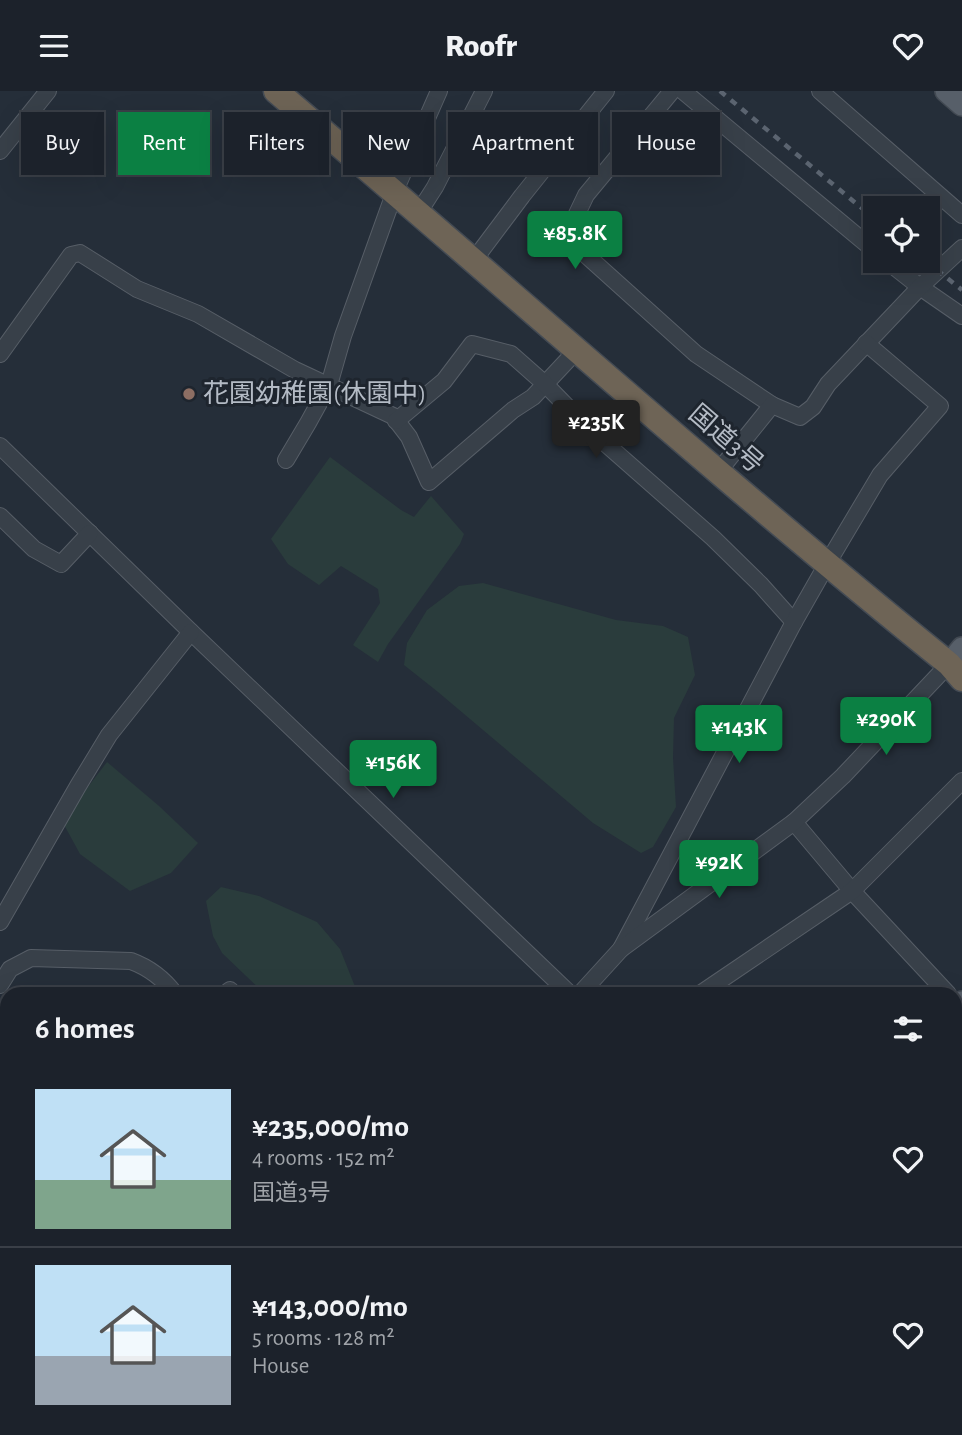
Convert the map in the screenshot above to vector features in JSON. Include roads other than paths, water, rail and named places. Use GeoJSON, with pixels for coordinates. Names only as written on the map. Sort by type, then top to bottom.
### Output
{"type":"FeatureCollection","features":[{"type":"Feature","properties":{"kind":"highway","name":"国道3号"},"geometry":{"type":"LineString","coordinates":[[280,92],[827,564],[959,665]]}},
{"type":"Feature","properties":{"kind":"main road"},"geometry":{"type":"LineString","coordinates":[[946,91],[962,105]]}},
{"type":"Feature","properties":{"kind":"street"},"geometry":{"type":"LineString","coordinates":[[0,151],[48,91]]}},
{"type":"Feature","properties":{"kind":"street"},"geometry":{"type":"LineString","coordinates":[[286,460],[329,385],[343,337],[395,191],[439,91]]}},
{"type":"Feature","properties":{"kind":"street"},"geometry":{"type":"LineString","coordinates":[[419,212],[484,91]]}},
{"type":"Feature","properties":{"kind":"street"},"geometry":{"type":"LineString","coordinates":[[474,260],[606,91]]}},
{"type":"Feature","properties":{"kind":"street"},"geometry":{"type":"LineString","coordinates":[[672,91],[586,195],[566,237],[696,354],[772,405],[800,417],[813,407],[828,384],[866,343],[962,248]]}},
{"type":"Feature","properties":{"kind":"street"},"geometry":{"type":"LineString","coordinates":[[683,91],[863,241]]}},
{"type":"Feature","properties":{"kind":"street"},"geometry":{"type":"LineString","coordinates":[[820,91],[962,215]]}},
{"type":"Feature","properties":{"kind":"street"},"geometry":{"type":"LineString","coordinates":[[0,354],[71,255],[80,253],[137,289],[198,314],[295,370],[393,416],[409,437],[429,482],[513,410],[533,397],[577,350]]}},
{"type":"Feature","properties":{"kind":"street"},"geometry":{"type":"LineString","coordinates":[[902,273],[962,316]]}},
{"type":"Feature","properties":{"kind":"street"},"geometry":{"type":"LineString","coordinates":[[621,949],[827,564],[880,475],[940,406],[866,343]]}},
{"type":"Feature","properties":{"kind":"street"},"geometry":{"type":"LineString","coordinates":[[396,421],[444,381],[472,344],[511,354],[589,429],[713,538],[794,622]]}},
{"type":"Feature","properties":{"kind":"street"},"geometry":{"type":"LineString","coordinates":[[718,472],[772,405]]}},
{"type":"Feature","properties":{"kind":"street"},"geometry":{"type":"LineString","coordinates":[[0,446],[563,987]]}},
{"type":"Feature","properties":{"kind":"street"},"geometry":{"type":"LineString","coordinates":[[0,516],[34,549],[61,565],[90,533]]}},
{"type":"Feature","properties":{"kind":"street"},"geometry":{"type":"LineString","coordinates":[[0,922],[109,735],[191,632]]}},
{"type":"Feature","properties":{"kind":"street"},"geometry":{"type":"LineString","coordinates":[[586,987],[621,949],[794,822],[959,665]]}},
{"type":"Feature","properties":{"kind":"street"},"geometry":{"type":"LineString","coordinates":[[710,987],[852,891],[961,783]]}},
{"type":"Feature","properties":{"kind":"street"},"geometry":{"type":"LineString","coordinates":[[794,822],[852,891],[942,987]]}},
{"type":"Feature","properties":{"kind":"street"},"geometry":{"type":"LineString","coordinates":[[0,985],[5,964],[31,958],[131,961],[155,973],[169,987]]}},
{"type":"Feature","properties":{"kind":"railway"},"geometry":{"type":"LineString","coordinates":[[720,91],[863,209]]}},
{"type":"Feature","properties":{"kind":"railway"},"geometry":{"type":"LineString","coordinates":[[940,272],[962,290]]}},
{"type":"Feature","properties":{"kind":"place","name":"花園幼稚園(休園中)"},"geometry":{"type":"Point","coordinates":[189,394]}}]}
